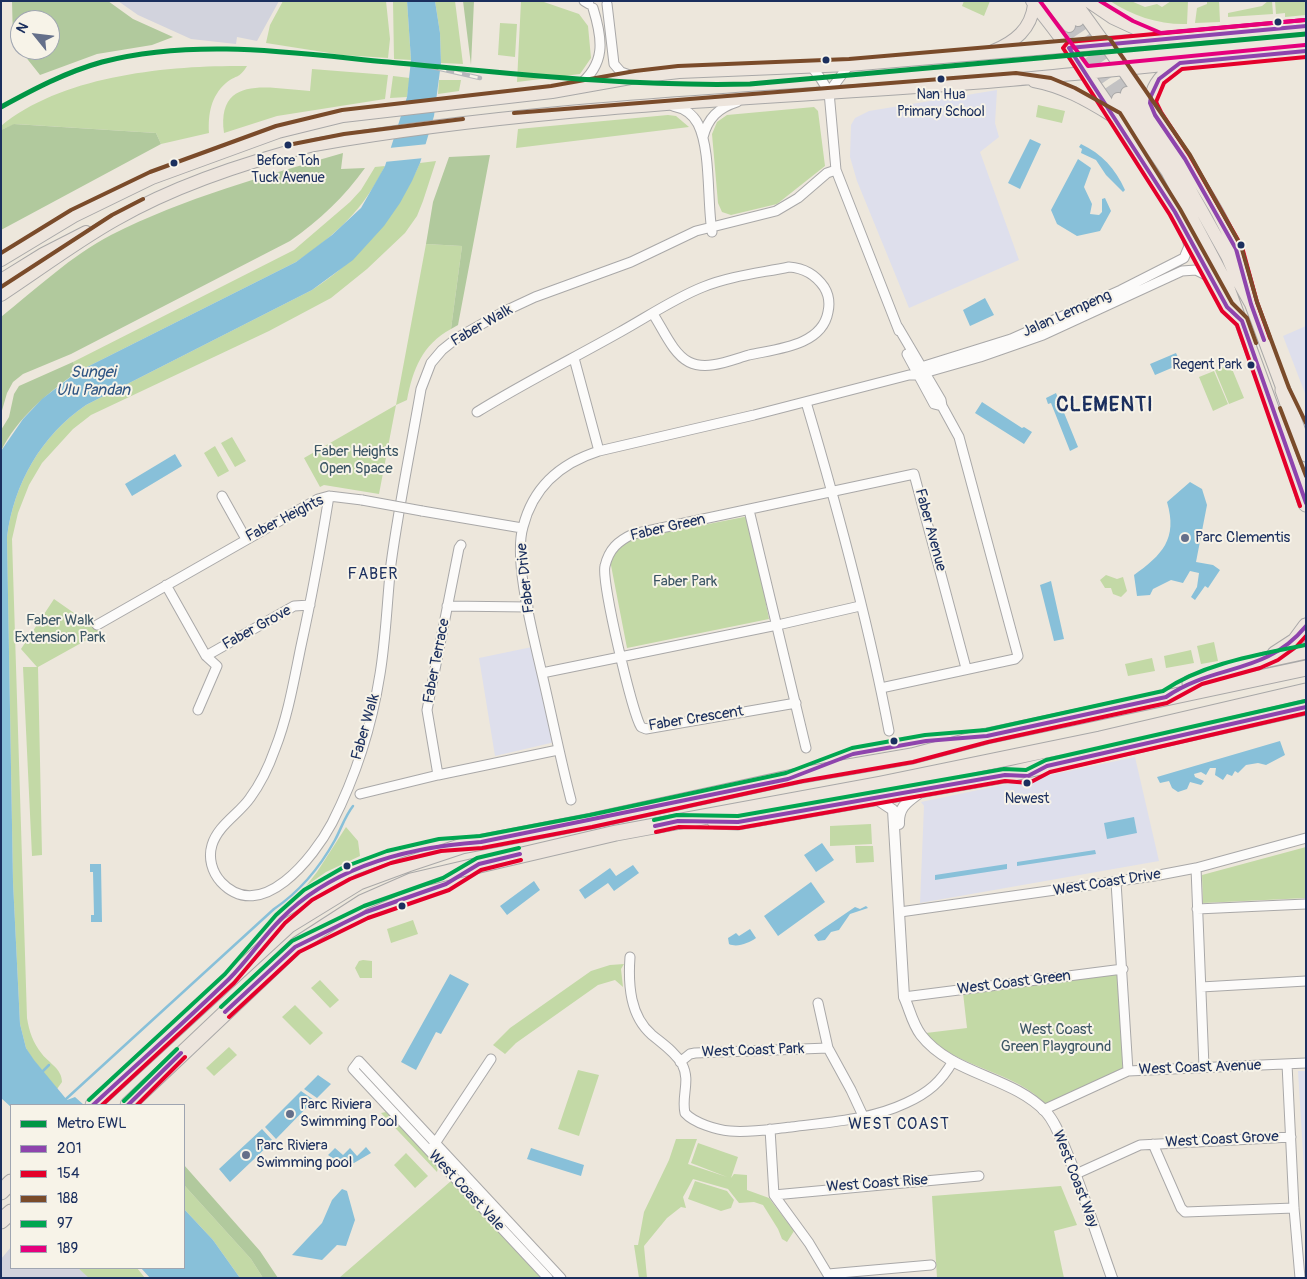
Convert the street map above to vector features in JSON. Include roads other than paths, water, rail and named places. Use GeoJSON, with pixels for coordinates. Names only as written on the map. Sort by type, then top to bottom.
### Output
{"type":"FeatureCollection","features":[{"type":"Feature","properties":{"kind":"highway"},"geometry":{"type":"LineString","coordinates":[[1283,390],[1306,438]]}},
{"type":"Feature","properties":{"kind":"highway"},"geometry":{"type":"LineString","coordinates":[[1283,390],[1306,454]]}},
{"type":"Feature","properties":{"kind":"highway"},"geometry":{"type":"LineString","coordinates":[[1296,472],[1306,488]]}},
{"type":"Feature","properties":{"kind":"highway"},"geometry":{"type":"LineString","coordinates":[[1296,472],[1306,504]]}},
{"type":"Feature","properties":{"kind":"highway"},"geometry":{"type":"LineString","coordinates":[[1265,660],[1295,640],[1306,626]]}},
{"type":"Feature","properties":{"kind":"highway"},"geometry":{"type":"LineString","coordinates":[[1166,697],[1181,685],[1265,660],[1306,651]]}},
{"type":"Feature","properties":{"kind":"highway"},"geometry":{"type":"LineString","coordinates":[[95,1104],[289,925],[359,882],[462,846],[591,821],[802,775],[912,756],[987,736],[1306,668]]}},
{"type":"Feature","properties":{"kind":"highway"},"geometry":{"type":"LineString","coordinates":[[129,1104],[298,944],[362,902],[411,881],[616,833],[881,784],[1100,739],[1306,691]]}},
{"type":"Feature","properties":{"kind":"highway"},"geometry":{"type":"LineString","coordinates":[[678,821],[738,822],[874,797],[924,790],[1047,766],[1306,707]]}},
{"type":"Feature","properties":{"kind":"highway"},"geometry":{"type":"LineString","coordinates":[[1,1192],[10,1183]]}},
{"type":"Feature","properties":{"kind":"main road"},"geometry":{"type":"LineString","coordinates":[[1049,1],[1074,23],[1063,1]]}},
{"type":"Feature","properties":{"kind":"main road"},"geometry":{"type":"LineString","coordinates":[[1074,1],[1185,159],[1236,249],[1251,304],[1283,390]]}},
{"type":"Feature","properties":{"kind":"main road"},"geometry":{"type":"LineString","coordinates":[[1088,1],[1130,27],[1160,39]]}},
{"type":"Feature","properties":{"kind":"main road"},"geometry":{"type":"LineString","coordinates":[[1033,3],[1069,48],[1116,118],[1187,234],[1231,312],[1242,322]]}},
{"type":"Feature","properties":{"kind":"main road"},"geometry":{"type":"LineString","coordinates":[[986,54],[1009,43],[1025,30],[1033,15],[1033,3]]}},
{"type":"Feature","properties":{"kind":"main road"},"geometry":{"type":"LineString","coordinates":[[1,260],[74,216],[152,178],[278,132],[343,116],[517,96],[636,77],[1069,48],[1105,43],[1306,26]]}},
{"type":"Feature","properties":{"kind":"main road"},"geometry":{"type":"LineString","coordinates":[[1,280],[73,238],[185,186],[280,154],[345,140],[520,118],[829,92],[1016,79],[1306,51]]}},
{"type":"Feature","properties":{"kind":"main road"},"geometry":{"type":"LineString","coordinates":[[1155,115],[1150,103],[1154,87],[1164,74],[1180,64]]}},
{"type":"Feature","properties":{"kind":"main road"},"geometry":{"type":"LineString","coordinates":[[1016,79],[1049,84],[1072,93],[1116,118]]}},
{"type":"Feature","properties":{"kind":"main road"},"geometry":{"type":"LineString","coordinates":[[1251,304],[1227,256],[1176,165],[1122,96],[1167,170],[1215,260],[1242,322],[1296,472]]}},
{"type":"Feature","properties":{"kind":"main road"},"geometry":{"type":"LineString","coordinates":[[1,295],[115,220]]}},
{"type":"Feature","properties":{"kind":"main road"},"geometry":{"type":"LineString","coordinates":[[1,253],[31,241]]}},
{"type":"Feature","properties":{"kind":"street"},"geometry":{"type":"LineString","coordinates":[[589,4],[601,9],[607,2]]}},
{"type":"Feature","properties":{"kind":"street"},"geometry":{"type":"LineString","coordinates":[[607,2],[614,64],[621,72],[636,77]]}},
{"type":"Feature","properties":{"kind":"street"},"geometry":{"type":"LineString","coordinates":[[576,88],[592,76],[598,65],[599,34],[589,4]]}},
{"type":"Feature","properties":{"kind":"street"},"geometry":{"type":"LineString","coordinates":[[829,92],[849,64]]}},
{"type":"Feature","properties":{"kind":"street"},"geometry":{"type":"LineString","coordinates":[[811,66],[829,92],[837,173],[898,327],[917,372],[941,400],[942,406],[958,437],[1018,656],[1015,659],[966,668],[881,688]]}},
{"type":"Feature","properties":{"kind":"street"},"geometry":{"type":"LineString","coordinates":[[703,138],[706,126],[717,112],[750,99]]}},
{"type":"Feature","properties":{"kind":"street"},"geometry":{"type":"LineString","coordinates":[[665,105],[683,109],[694,118],[703,138],[712,229]]}},
{"type":"Feature","properties":{"kind":"street","name":"Faber Walk"},"geometry":{"type":"LineString","coordinates":[[330,496],[294,680],[275,748],[261,780],[249,799],[216,836],[210,853],[212,868],[218,879],[226,887],[247,896],[269,892],[309,858],[331,824],[360,753],[380,675],[392,562],[421,389],[431,363],[457,338],[505,311],[535,297],[630,262],[677,239],[776,211],[798,198],[827,172],[837,173]]}},
{"type":"Feature","properties":{"kind":"street","name":"Jalan Lempeng"},"geometry":{"type":"LineString","coordinates":[[917,372],[1026,333],[1175,264],[1187,252],[1187,234]]}},
{"type":"Feature","properties":{"kind":"street"},"geometry":{"type":"LineString","coordinates":[[477,412],[653,314],[702,287],[722,281],[788,268],[799,268],[815,276],[826,290],[829,299],[828,316],[823,326],[805,341],[705,366],[684,359],[653,314]]}},
{"type":"Feature","properties":{"kind":"street","name":"Jalan Lempeng"},"geometry":{"type":"LineString","coordinates":[[917,372],[1044,336],[1182,271],[1196,270],[1210,277]]}},
{"type":"Feature","properties":{"kind":"street"},"geometry":{"type":"LineString","coordinates":[[574,358],[600,450]]}},
{"type":"Feature","properties":{"kind":"street","name":"Faber Drive"},"geometry":{"type":"LineString","coordinates":[[571,800],[558,750],[528,607],[521,558],[522,528],[538,493],[556,472],[580,457],[600,450],[806,402],[917,372]]}},
{"type":"Feature","properties":{"kind":"street"},"geometry":{"type":"LineString","coordinates":[[806,402],[831,491],[881,688],[889,731]]}},
{"type":"Feature","properties":{"kind":"street","name":"Faber Avenue"},"geometry":{"type":"LineString","coordinates":[[831,491],[915,475],[966,668]]}},
{"type":"Feature","properties":{"kind":"street","name":"Faber Green"},"geometry":{"type":"LineString","coordinates":[[620,656],[604,569],[609,552],[621,540],[634,534],[831,491]]}},
{"type":"Feature","properties":{"kind":"street"},"geometry":{"type":"LineString","coordinates":[[222,496],[246,539]]}},
{"type":"Feature","properties":{"kind":"street","name":"Faber Heights"},"geometry":{"type":"LineString","coordinates":[[97,625],[307,504],[330,496],[522,528]]}},
{"type":"Feature","properties":{"kind":"street"},"geometry":{"type":"LineString","coordinates":[[749,510],[806,748]]}},
{"type":"Feature","properties":{"kind":"street","name":"Faber Terrace"},"geometry":{"type":"LineString","coordinates":[[438,775],[427,710],[459,548],[462,545]]}},
{"type":"Feature","properties":{"kind":"street","name":"Faber Grove"},"geometry":{"type":"LineString","coordinates":[[166,585],[206,656],[217,668],[198,710]]}},
{"type":"Feature","properties":{"kind":"street","name":"Faber Grove"},"geometry":{"type":"LineString","coordinates":[[206,656],[294,606],[310,605]]}},
{"type":"Feature","properties":{"kind":"street","name":"Faber Terrace"},"geometry":{"type":"LineString","coordinates":[[448,606],[528,607]]}},
{"type":"Feature","properties":{"kind":"street"},"geometry":{"type":"LineString","coordinates":[[542,673],[860,606]]}},
{"type":"Feature","properties":{"kind":"street","name":"Faber Crescent"},"geometry":{"type":"LineString","coordinates":[[620,656],[638,722],[641,727],[646,729],[796,703]]}},
{"type":"Feature","properties":{"kind":"street"},"geometry":{"type":"LineString","coordinates":[[360,794],[438,775],[558,750]]}},
{"type":"Feature","properties":{"kind":"street","name":"West Coast Way"},"geometry":{"type":"LineString","coordinates":[[924,790],[904,805],[898,814],[907,999],[911,1018],[921,1035],[938,1052],[1013,1089],[1043,1110],[1052,1120],[1076,1174],[1112,1278]]}},
{"type":"Feature","properties":{"kind":"street","name":"West Coast Way"},"geometry":{"type":"LineString","coordinates":[[874,797],[893,810],[902,912]]}},
{"type":"Feature","properties":{"kind":"street","name":"West Coast Drive"},"geometry":{"type":"LineString","coordinates":[[902,912],[1116,882],[1196,868],[1306,838]]}},
{"type":"Feature","properties":{"kind":"street"},"geometry":{"type":"LineString","coordinates":[[1196,868],[1204,1067]]}},
{"type":"Feature","properties":{"kind":"street"},"geometry":{"type":"LineString","coordinates":[[1116,882],[1128,1071]]}},
{"type":"Feature","properties":{"kind":"street"},"geometry":{"type":"LineString","coordinates":[[1197,909],[1306,904]]}},
{"type":"Feature","properties":{"kind":"street","name":"West Coast Park"},"geometry":{"type":"LineString","coordinates":[[630,957],[632,997],[636,1017],[680,1062],[687,1082],[684,1108],[688,1117],[728,1131],[770,1129],[864,1118],[891,1110],[926,1092],[942,1080],[954,1061]]}},
{"type":"Feature","properties":{"kind":"street","name":"West Coast Green"},"geometry":{"type":"LineString","coordinates":[[907,999],[1123,969]]}},
{"type":"Feature","properties":{"kind":"street"},"geometry":{"type":"LineString","coordinates":[[1201,988],[1306,981]]}},
{"type":"Feature","properties":{"kind":"street","name":"West Coast Park"},"geometry":{"type":"LineString","coordinates":[[818,1003],[828,1048],[864,1118]]}},
{"type":"Feature","properties":{"kind":"street","name":"West Coast Park"},"geometry":{"type":"LineString","coordinates":[[680,1062],[690,1054],[695,1053],[828,1048]]}},
{"type":"Feature","properties":{"kind":"street","name":"West Coast Vale"},"geometry":{"type":"LineString","coordinates":[[432,1148],[492,1059]]}},
{"type":"Feature","properties":{"kind":"street","name":"West Coast Vale"},"geometry":{"type":"LineString","coordinates":[[548,1278],[432,1148],[393,1096],[359,1061],[353,1069],[386,1103],[432,1148],[561,1278]]}},
{"type":"Feature","properties":{"kind":"street","name":"West Coast Avenue"},"geometry":{"type":"LineString","coordinates":[[1043,1110],[1128,1071],[1306,1063]]}},
{"type":"Feature","properties":{"kind":"street","name":"West Coast Grove"},"geometry":{"type":"LineString","coordinates":[[1287,1064],[1294,1208],[1300,1278]]}},
{"type":"Feature","properties":{"kind":"street"},"geometry":{"type":"LineString","coordinates":[[386,1103],[393,1096]]}},
{"type":"Feature","properties":{"kind":"street"},"geometry":{"type":"LineString","coordinates":[[770,1129],[774,1194],[809,1243],[829,1276],[931,1265]]}},
{"type":"Feature","properties":{"kind":"street","name":"West Coast Grove"},"geometry":{"type":"LineString","coordinates":[[1076,1174],[1140,1145],[1291,1137]]}},
{"type":"Feature","properties":{"kind":"street","name":"West Coast Grove"},"geometry":{"type":"LineString","coordinates":[[1153,1144],[1184,1212],[1294,1208]]}},
{"type":"Feature","properties":{"kind":"street","name":"West Coast Rise"},"geometry":{"type":"LineString","coordinates":[[774,1194],[979,1176]]}},
{"type":"Feature","properties":{"kind":"water","name":"Sungei Ulu Pandan"},"geometry":{"type":"Polygon","coordinates":[[[407,1],[435,1],[440,33],[441,63],[434,116],[420,163],[412,181],[384,226],[353,260],[312,290],[86,405],[70,417],[43,446],[32,462],[16,498],[7,537],[13,882],[20,1024],[26,1048],[34,1060],[67,1100],[75,1097],[83,1104],[10,1104],[10,1106],[1,1098],[1,451],[23,419],[42,399],[77,372],[296,262],[332,235],[361,208],[385,166],[407,97],[411,60],[407,1]]]}},
{"type":"Feature","properties":{"kind":"water"},"geometry":{"type":"Polygon","coordinates":[[[1030,139],[1041,144],[1020,189],[1008,183],[1030,139]]]}},
{"type":"Feature","properties":{"kind":"water"},"geometry":{"type":"Polygon","coordinates":[[[1081,144],[1107,162],[1121,182],[1125,190],[1123,192],[1106,175],[1096,160],[1081,153],[1082,149],[1079,147],[1081,144]]]}},
{"type":"Feature","properties":{"kind":"water"},"geometry":{"type":"Polygon","coordinates":[[[1078,159],[1091,168],[1084,187],[1092,204],[1090,214],[1099,215],[1102,212],[1102,199],[1105,198],[1111,211],[1100,231],[1077,236],[1057,224],[1051,210],[1078,159]]]}},
{"type":"Feature","properties":{"kind":"water"},"geometry":{"type":"Polygon","coordinates":[[[985,298],[994,315],[970,326],[963,310],[985,298]]]}},
{"type":"Feature","properties":{"kind":"water"},"geometry":{"type":"Polygon","coordinates":[[[1176,353],[1181,364],[1155,375],[1150,364],[1176,353]]]}},
{"type":"Feature","properties":{"kind":"water"},"geometry":{"type":"Polygon","coordinates":[[[1056,393],[1078,447],[1070,451],[1051,403],[1048,404],[1046,398],[1056,393]]]}},
{"type":"Feature","properties":{"kind":"water"},"geometry":{"type":"Polygon","coordinates":[[[982,402],[1022,428],[1024,427],[1032,432],[1024,444],[975,413],[982,402]]]}},
{"type":"Feature","properties":{"kind":"water"},"geometry":{"type":"Polygon","coordinates":[[[175,454],[182,466],[132,496],[125,484],[175,454]]]}},
{"type":"Feature","properties":{"kind":"water","name":"Parc Clementis"},"geometry":{"type":"Polygon","coordinates":[[[1190,482],[1202,489],[1207,505],[1196,562],[1213,565],[1220,570],[1208,588],[1205,586],[1195,600],[1191,597],[1197,587],[1199,573],[1190,571],[1183,583],[1171,580],[1153,589],[1150,595],[1137,596],[1134,575],[1160,553],[1169,536],[1170,515],[1167,502],[1190,482]]]}},
{"type":"Feature","properties":{"kind":"water"},"geometry":{"type":"Polygon","coordinates":[[[1051,581],[1064,639],[1054,641],[1040,585],[1051,581]]]}},
{"type":"Feature","properties":{"kind":"water"},"geometry":{"type":"Polygon","coordinates":[[[1280,741],[1285,755],[1266,765],[1258,763],[1246,765],[1238,773],[1235,771],[1232,776],[1227,774],[1223,780],[1215,775],[1216,768],[1210,768],[1206,775],[1201,772],[1194,774],[1195,777],[1204,781],[1201,785],[1190,782],[1187,789],[1178,792],[1172,788],[1169,781],[1160,783],[1157,777],[1280,741]]]}},
{"type":"Feature","properties":{"kind":"water"},"geometry":{"type":"Polygon","coordinates":[[[1134,817],[1137,833],[1107,839],[1104,823],[1134,817]]]}},
{"type":"Feature","properties":{"kind":"water"},"geometry":{"type":"Polygon","coordinates":[[[822,843],[834,860],[816,872],[804,855],[822,843]]]}},
{"type":"Feature","properties":{"kind":"water"},"geometry":{"type":"Polygon","coordinates":[[[1095,850],[1096,854],[1017,866],[1017,862],[1095,850]]]}},
{"type":"Feature","properties":{"kind":"water"},"geometry":{"type":"Polygon","coordinates":[[[90,864],[101,864],[102,922],[91,922],[91,915],[94,915],[93,872],[90,872],[90,864]]]}},
{"type":"Feature","properties":{"kind":"water"},"geometry":{"type":"Polygon","coordinates":[[[1007,864],[1007,869],[935,880],[935,875],[1007,864]]]}},
{"type":"Feature","properties":{"kind":"water"},"geometry":{"type":"Polygon","coordinates":[[[633,865],[639,873],[614,891],[608,883],[585,899],[579,890],[610,868],[616,876],[633,865]]]}},
{"type":"Feature","properties":{"kind":"water"},"geometry":{"type":"Polygon","coordinates":[[[534,881],[540,890],[507,915],[500,906],[534,881]]]}},
{"type":"Feature","properties":{"kind":"water"},"geometry":{"type":"Polygon","coordinates":[[[811,882],[825,902],[778,936],[764,916],[811,882]]]}},
{"type":"Feature","properties":{"kind":"water"},"geometry":{"type":"Polygon","coordinates":[[[866,906],[868,908],[850,914],[839,930],[831,932],[825,940],[818,941],[814,935],[855,907],[860,909],[866,906]]]}},
{"type":"Feature","properties":{"kind":"water"},"geometry":{"type":"Polygon","coordinates":[[[750,929],[756,938],[743,944],[729,944],[728,938],[736,933],[739,936],[750,929]]]}},
{"type":"Feature","properties":{"kind":"water"},"geometry":{"type":"Polygon","coordinates":[[[450,974],[469,984],[441,1034],[436,1032],[416,1070],[401,1062],[450,974]]]}},
{"type":"Feature","properties":{"kind":"water"},"geometry":{"type":"Polygon","coordinates":[[[318,1075],[331,1084],[317,1098],[304,1089],[318,1075]]]}},
{"type":"Feature","properties":{"kind":"water","name":"Parc Riviera Swimming Pool"},"geometry":{"type":"Polygon","coordinates":[[[301,1091],[314,1100],[276,1139],[265,1127],[301,1091]]]}},
{"type":"Feature","properties":{"kind":"water","name":"Parc Riviera Swimming pool"},"geometry":{"type":"Polygon","coordinates":[[[262,1129],[273,1141],[230,1182],[219,1169],[262,1129]]]}},
{"type":"Feature","properties":{"kind":"water"},"geometry":{"type":"Polygon","coordinates":[[[366,1147],[371,1153],[354,1163],[337,1161],[328,1155],[335,1148],[343,1155],[350,1148],[357,1156],[366,1147]]]}},
{"type":"Feature","properties":{"kind":"water"},"geometry":{"type":"Polygon","coordinates":[[[531,1148],[584,1165],[581,1176],[527,1159],[531,1148]]]}},
{"type":"Feature","properties":{"kind":"water"},"geometry":{"type":"Polygon","coordinates":[[[342,1189],[347,1191],[355,1220],[346,1246],[337,1245],[322,1260],[292,1255],[322,1223],[332,1200],[342,1189]]]}},
{"type":"Feature","properties":{"kind":"water"},"geometry":{"type":"Polygon","coordinates":[[[185,1210],[213,1240],[240,1278],[150,1278],[142,1269],[185,1269],[185,1210]]]}},
{"type":"Feature","properties":{"kind":"waterway"},"geometry":{"type":"LineString","coordinates":[[66,1099],[300,887],[329,850],[353,806]]}},
{"type":"Feature","properties":{"kind":"waterway"},"geometry":{"type":"LineString","coordinates":[[42,1072],[49,1065]]}},
{"type":"Feature","properties":{"kind":"tunnel"},"geometry":{"type":"LineString","coordinates":[[1078,20],[1127,93]]}},
{"type":"Feature","properties":{"kind":"tunnel"},"geometry":{"type":"LineString","coordinates":[[1069,26],[1118,99]]}},
{"type":"Feature","properties":{"kind":"railway"},"geometry":{"type":"LineString","coordinates":[[423,65],[480,78]]}},
{"type":"Feature","properties":{"kind":"metro line","name":"EWL"},"geometry":{"type":"LineString","coordinates":[[1,107],[50,82],[89,66],[137,55],[173,51],[209,49],[281,52],[569,78],[659,83],[750,84],[1306,34]]}},
{"type":"Feature","properties":{"kind":"place","name":"Nan Hua Primary School"},"geometry":{"type":"Point","coordinates":[941,79]}},
{"type":"Feature","properties":{"kind":"place","name":"Before Toh Tuck Avenue"},"geometry":{"type":"Point","coordinates":[288,145]}},
{"type":"Feature","properties":{"kind":"place","name":"Regent Park"},"geometry":{"type":"Point","coordinates":[1251,365]}},
{"type":"Feature","properties":{"kind":"place","name":"Parc Clementis"},"geometry":{"type":"Point","coordinates":[1185,538]}},
{"type":"Feature","properties":{"kind":"place","name":"Newest"},"geometry":{"type":"Point","coordinates":[1027,783]}},
{"type":"Feature","properties":{"kind":"place","name":"Parc Riviera Swimming Pool"},"geometry":{"type":"Point","coordinates":[290,1114]}},
{"type":"Feature","properties":{"kind":"place","name":"Parc Riviera Swimming pool"},"geometry":{"type":"Point","coordinates":[246,1155]}},
{"type":"Feature","properties":{"kind":"district","name":"CLEMENTI"},"geometry":{"type":"Point","coordinates":[1105,406]}},
{"type":"Feature","properties":{"kind":"district","name":"FABER"},"geometry":{"type":"Point","coordinates":[373,575]}},
{"type":"Feature","properties":{"kind":"district","name":"WEST COAST"},"geometry":{"type":"Point","coordinates":[899,1125]}},
{"type":"Feature","properties":{"kind":"park label","name":"Faber Heights Open Space"},"geometry":{"type":"Point","coordinates":[356,460]}},
{"type":"Feature","properties":{"kind":"park label","name":"Faber Park"},"geometry":{"type":"Point","coordinates":[685,582]}},
{"type":"Feature","properties":{"kind":"park label","name":"Faber Walk Extension Park"},"geometry":{"type":"Point","coordinates":[60,630]}},
{"type":"Feature","properties":{"kind":"park label","name":"West Coast Green Playground"},"geometry":{"type":"Point","coordinates":[1056,1038]}}]}
